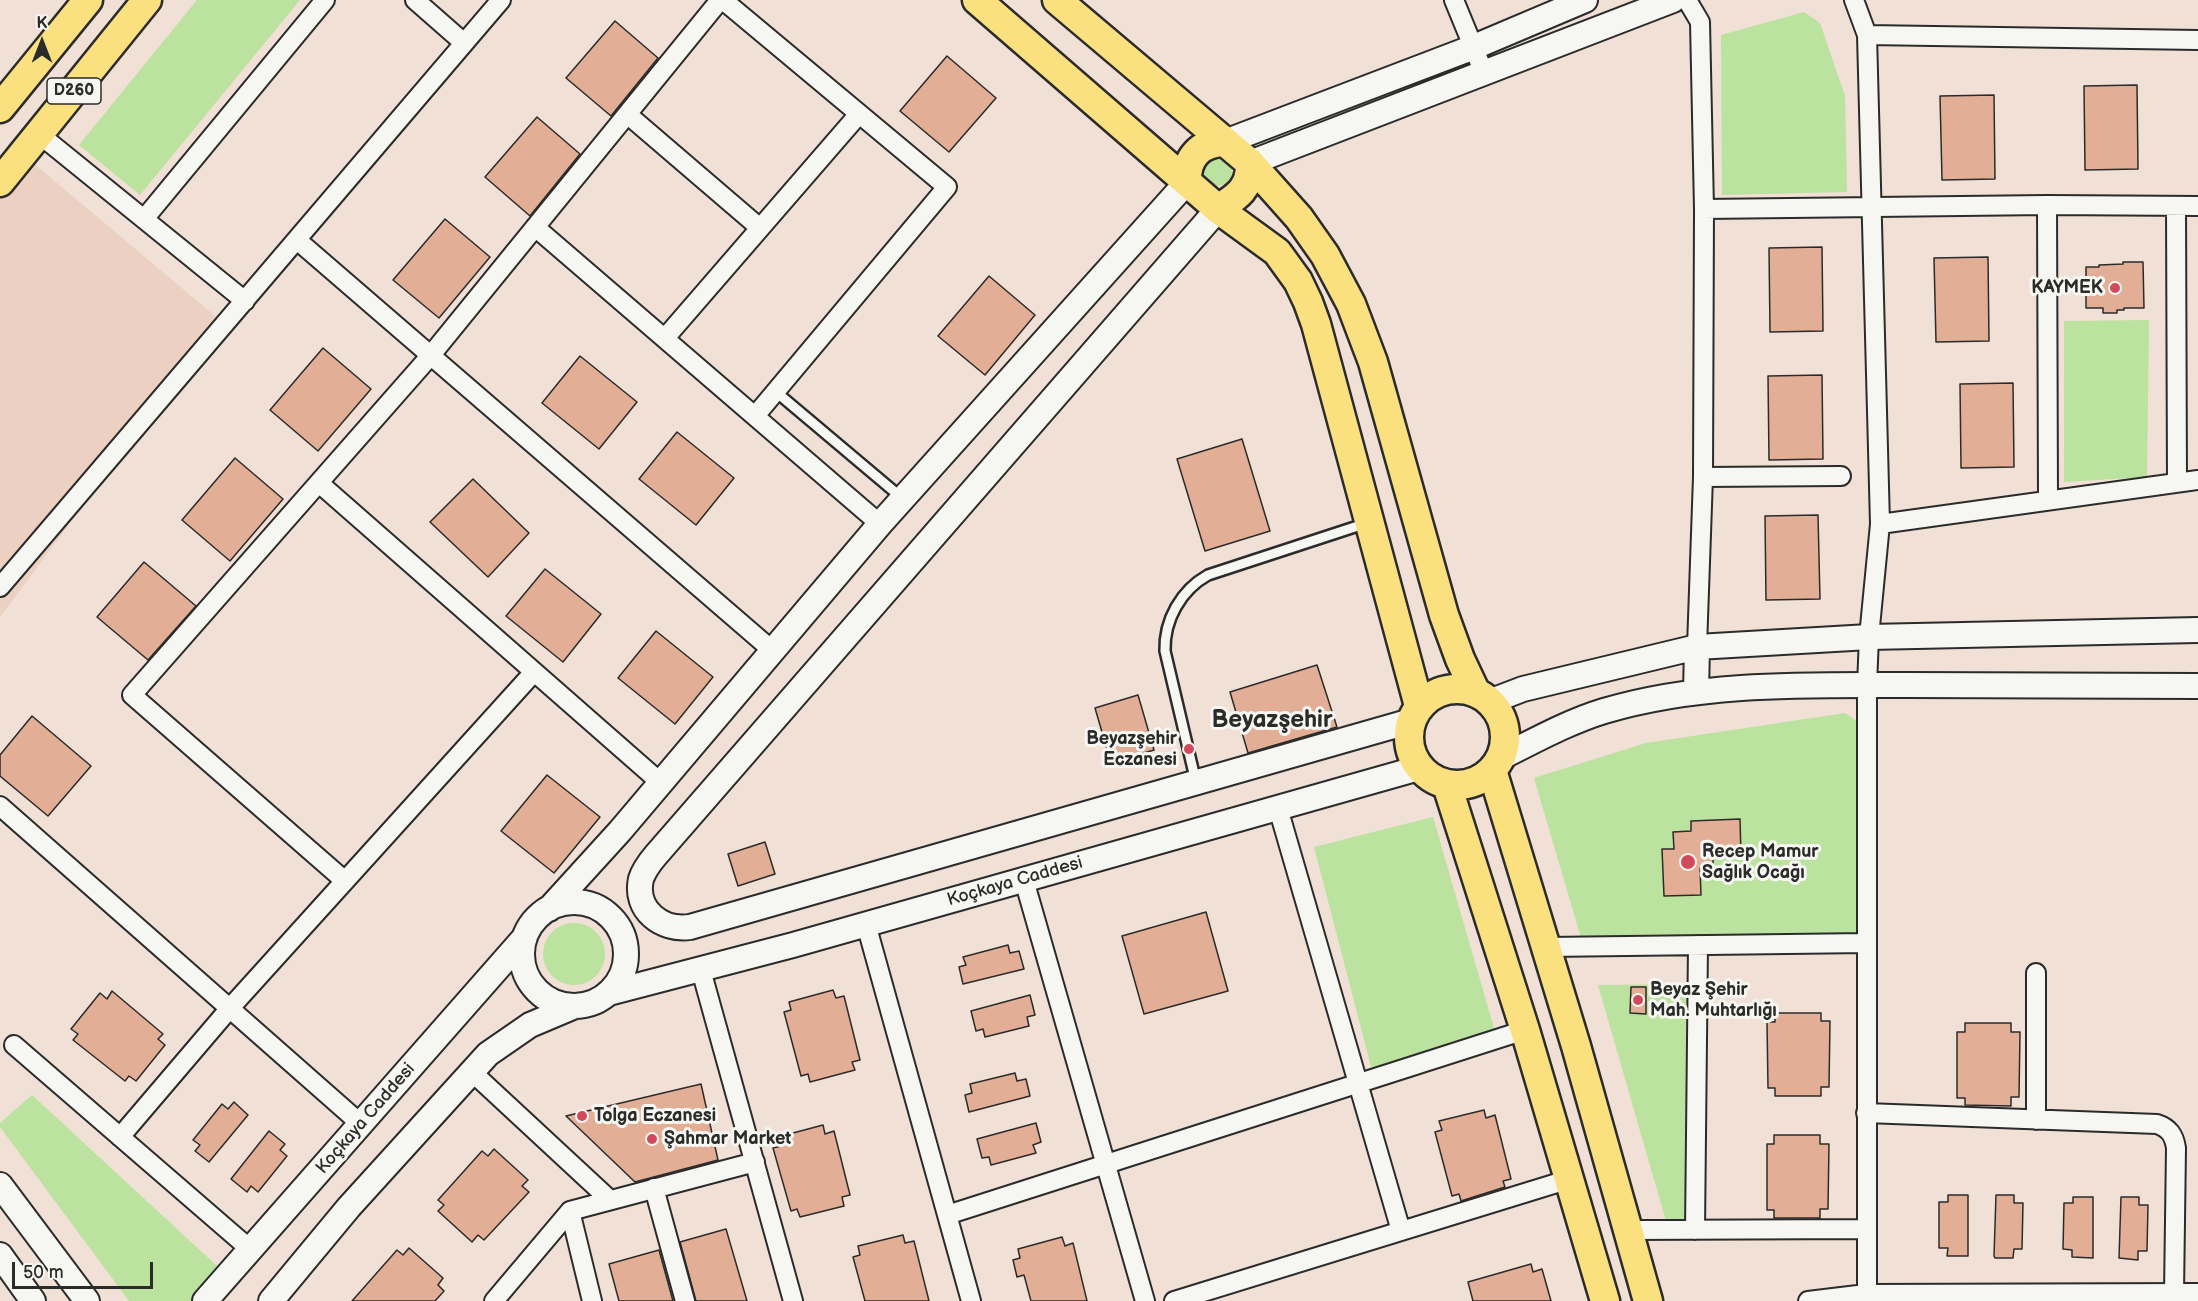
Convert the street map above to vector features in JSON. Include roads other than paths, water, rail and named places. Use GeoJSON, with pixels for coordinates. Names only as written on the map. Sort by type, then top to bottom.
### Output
{"type":"FeatureCollection","features":[{"type":"Feature","properties":{"kind":"highway","name":"D260"},"geometry":{"type":"LineString","coordinates":[[0,108],[88,0]]}},
{"type":"Feature","properties":{"kind":"highway","name":"D260"},"geometry":{"type":"LineString","coordinates":[[0,182],[147,0]]}},
{"type":"Feature","properties":{"kind":"highway"},"geometry":{"type":"LineString","coordinates":[[977,0],[1218,209],[1277,252],[1298,281],[1316,324],[1369,522],[1415,714]]}},
{"type":"Feature","properties":{"kind":"highway"},"geometry":{"type":"LineString","coordinates":[[1057,0],[1250,163],[1313,236],[1339,279],[1373,362],[1444,615],[1460,659],[1483,697],[1499,714],[1504,728],[1504,743],[1496,764],[1480,780],[1464,785],[1447,784],[1432,779],[1419,768],[1411,753],[1408,737],[1415,714],[1432,696],[1446,690],[1461,689],[1483,697]]}},
{"type":"Feature","properties":{"kind":"highway"},"geometry":{"type":"LineString","coordinates":[[1187,182],[1186,172],[1195,152],[1214,142],[1225,142]]}},
{"type":"Feature","properties":{"kind":"highway"},"geometry":{"type":"LineString","coordinates":[[1218,209],[1242,193],[1251,174],[1250,163]]}},
{"type":"Feature","properties":{"kind":"highway"},"geometry":{"type":"LineString","coordinates":[[1496,764],[1647,1301]]}},
{"type":"Feature","properties":{"kind":"highway"},"geometry":{"type":"LineString","coordinates":[[1447,784],[1525,1030],[1605,1301]]}},
{"type":"Feature","properties":{"kind":"main road"},"geometry":{"type":"LineString","coordinates":[[1225,142],[1474,47],[1585,0]]}},
{"type":"Feature","properties":{"kind":"main road"},"geometry":{"type":"LineString","coordinates":[[1250,163],[1673,0]]}},
{"type":"Feature","properties":{"kind":"main road"},"geometry":{"type":"LineString","coordinates":[[549,909],[661,783],[880,524],[1187,182]]}},
{"type":"Feature","properties":{"kind":"main road"},"geometry":{"type":"LineString","coordinates":[[1218,209],[656,855],[644,871],[641,880],[642,900],[652,917],[670,927],[690,927],[1196,782],[1415,714]]}},
{"type":"Feature","properties":{"kind":"main road"},"geometry":{"type":"LineString","coordinates":[[1483,697],[1697,647],[1869,637],[2198,630]]}},
{"type":"Feature","properties":{"kind":"main road"},"geometry":{"type":"LineString","coordinates":[[1696,692],[1697,647]]}},
{"type":"Feature","properties":{"kind":"main road"},"geometry":{"type":"LineString","coordinates":[[1496,764],[1582,718],[1604,711],[1696,692],[1867,685],[2198,686]]}},
{"type":"Feature","properties":{"kind":"main road","name":"Koçkaya Caddesi"},"geometry":{"type":"LineString","coordinates":[[609,993],[701,970],[1419,768]]}},
{"type":"Feature","properties":{"kind":"main road"},"geometry":{"type":"LineString","coordinates":[[272,1301],[349,1207],[488,1054],[537,1022],[575,1006],[593,1003],[609,993],[623,973],[626,960],[626,948],[619,928],[608,915],[586,904],[574,902],[561,904],[539,916],[525,937],[522,961],[532,984],[540,994],[550,1001],[575,1006]]}},
{"type":"Feature","properties":{"kind":"main road"},"geometry":{"type":"LineString","coordinates":[[619,928],[652,917]]}},
{"type":"Feature","properties":{"kind":"main road","name":"Koçkaya Caddesi"},"geometry":{"type":"LineString","coordinates":[[205,1301],[525,937]]}},
{"type":"Feature","properties":{"kind":"main road"},"geometry":{"type":"LineString","coordinates":[[0,1185],[87,1301]]}},
{"type":"Feature","properties":{"kind":"main road"},"geometry":{"type":"LineString","coordinates":[[0,1255],[33,1301]]}},
{"type":"Feature","properties":{"kind":"street"},"geometry":{"type":"LineString","coordinates":[[144,219],[325,0]]}},
{"type":"Feature","properties":{"kind":"street"},"geometry":{"type":"LineString","coordinates":[[415,0],[465,43]]}},
{"type":"Feature","properties":{"kind":"street"},"geometry":{"type":"LineString","coordinates":[[0,587],[501,0]]}},
{"type":"Feature","properties":{"kind":"street"},"geometry":{"type":"LineString","coordinates":[[345,881],[132,695],[431,355],[722,0],[947,187],[755,416]]}},
{"type":"Feature","properties":{"kind":"street"},"geometry":{"type":"LineString","coordinates":[[1454,0],[1484,73]]}},
{"type":"Feature","properties":{"kind":"street"},"geometry":{"type":"LineString","coordinates":[[1687,0],[1700,22],[1704,209],[1703,477],[1697,647]]}},
{"type":"Feature","properties":{"kind":"street"},"geometry":{"type":"LineString","coordinates":[[1854,0],[1867,35],[1880,524],[1869,637],[1867,685],[1867,1297]]}},
{"type":"Feature","properties":{"kind":"street"},"geometry":{"type":"LineString","coordinates":[[1867,35],[2198,40]]}},
{"type":"Feature","properties":{"kind":"street"},"geometry":{"type":"LineString","coordinates":[[627,114],[760,228]]}},
{"type":"Feature","properties":{"kind":"street"},"geometry":{"type":"LineString","coordinates":[[664,338],[859,114]]}},
{"type":"Feature","properties":{"kind":"street"},"geometry":{"type":"LineString","coordinates":[[39,134],[245,301]]}},
{"type":"Feature","properties":{"kind":"street"},"geometry":{"type":"LineString","coordinates":[[1704,209],[2047,205],[2198,206]]}},
{"type":"Feature","properties":{"kind":"street"},"geometry":{"type":"LineString","coordinates":[[2047,205],[2048,500]]}},
{"type":"Feature","properties":{"kind":"street"},"geometry":{"type":"LineString","coordinates":[[2176,206],[2177,482]]}},
{"type":"Feature","properties":{"kind":"street"},"geometry":{"type":"LineString","coordinates":[[535,226],[880,524]]}},
{"type":"Feature","properties":{"kind":"street"},"geometry":{"type":"LineString","coordinates":[[297,240],[773,651]]}},
{"type":"Feature","properties":{"kind":"street"},"geometry":{"type":"LineString","coordinates":[[1703,477],[1841,476]]}},
{"type":"Feature","properties":{"kind":"street"},"geometry":{"type":"LineString","coordinates":[[1880,524],[2198,480]]}},
{"type":"Feature","properties":{"kind":"street"},"geometry":{"type":"LineString","coordinates":[[319,483],[661,783]]}},
{"type":"Feature","properties":{"kind":"street"},"geometry":{"type":"LineString","coordinates":[[120,1137],[230,1008],[534,672]]}},
{"type":"Feature","properties":{"kind":"street"},"geometry":{"type":"LineString","coordinates":[[0,806],[362,1125]]}},
{"type":"Feature","properties":{"kind":"street"},"geometry":{"type":"LineString","coordinates":[[1278,808],[1401,1231]]}},
{"type":"Feature","properties":{"kind":"street"},"geometry":{"type":"LineString","coordinates":[[1024,880],[1145,1301]]}},
{"type":"Feature","properties":{"kind":"street"},"geometry":{"type":"LineString","coordinates":[[866,924],[971,1301]]}},
{"type":"Feature","properties":{"kind":"street"},"geometry":{"type":"LineString","coordinates":[[1547,947],[1867,942]]}},
{"type":"Feature","properties":{"kind":"street"},"geometry":{"type":"LineString","coordinates":[[1695,1230],[1698,945]]}},
{"type":"Feature","properties":{"kind":"street"},"geometry":{"type":"LineString","coordinates":[[701,970],[793,1301]]}},
{"type":"Feature","properties":{"kind":"street"},"geometry":{"type":"LineString","coordinates":[[2036,973],[2036,1120]]}},
{"type":"Feature","properties":{"kind":"street"},"geometry":{"type":"LineString","coordinates":[[946,1215],[1525,1030]]}},
{"type":"Feature","properties":{"kind":"street"},"geometry":{"type":"LineString","coordinates":[[14,1045],[251,1250]]}},
{"type":"Feature","properties":{"kind":"street"},"geometry":{"type":"LineString","coordinates":[[472,1072],[610,1200]]}},
{"type":"Feature","properties":{"kind":"street"},"geometry":{"type":"LineString","coordinates":[[1866,1113],[2163,1126],[2172,1134],[2176,1148],[2174,1293]]}},
{"type":"Feature","properties":{"kind":"street"},"geometry":{"type":"LineString","coordinates":[[494,1301],[570,1211],[755,1162]]}},
{"type":"Feature","properties":{"kind":"street"},"geometry":{"type":"LineString","coordinates":[[1174,1301],[1570,1179]]}},
{"type":"Feature","properties":{"kind":"street"},"geometry":{"type":"LineString","coordinates":[[654,1188],[685,1301]]}},
{"type":"Feature","properties":{"kind":"street"},"geometry":{"type":"LineString","coordinates":[[570,1211],[592,1301]]}},
{"type":"Feature","properties":{"kind":"street"},"geometry":{"type":"LineString","coordinates":[[1628,1230],[1866,1229]]}},
{"type":"Feature","properties":{"kind":"street"},"geometry":{"type":"LineString","coordinates":[[1808,1301],[1867,1297],[2077,1297],[2198,1293]]}},
{"type":"Feature","properties":{"kind":"lane"},"geometry":{"type":"LineString","coordinates":[[775,391],[903,499]]}},
{"type":"Feature","properties":{"kind":"lane"},"geometry":{"type":"LineString","coordinates":[[1196,782],[1165,651],[1166,636],[1181,598],[1198,581],[1208,575],[1369,522]]}},
{"type":"Feature","properties":{"kind":"place","name":"KAYMEK"},"geometry":{"type":"Point","coordinates":[2115,288]}},
{"type":"Feature","properties":{"kind":"place","name":"Beyazşehir Eczanesi"},"geometry":{"type":"Point","coordinates":[1189,749]}},
{"type":"Feature","properties":{"kind":"place","name":"Recep Mamur Sağlık Ocağı"},"geometry":{"type":"Point","coordinates":[1688,862]}},
{"type":"Feature","properties":{"kind":"place","name":"Beyaz Şehir Mah. Muhtarlığı"},"geometry":{"type":"Point","coordinates":[1638,1000]}},
{"type":"Feature","properties":{"kind":"place","name":"Tolga Eczanesi"},"geometry":{"type":"Point","coordinates":[582,1116]}},
{"type":"Feature","properties":{"kind":"place","name":"Şahmar Market"},"geometry":{"type":"Point","coordinates":[652,1139]}},
{"type":"Feature","properties":{"kind":"district","name":"Beyazşehir"},"geometry":{"type":"Point","coordinates":[1272,721]}}]}
